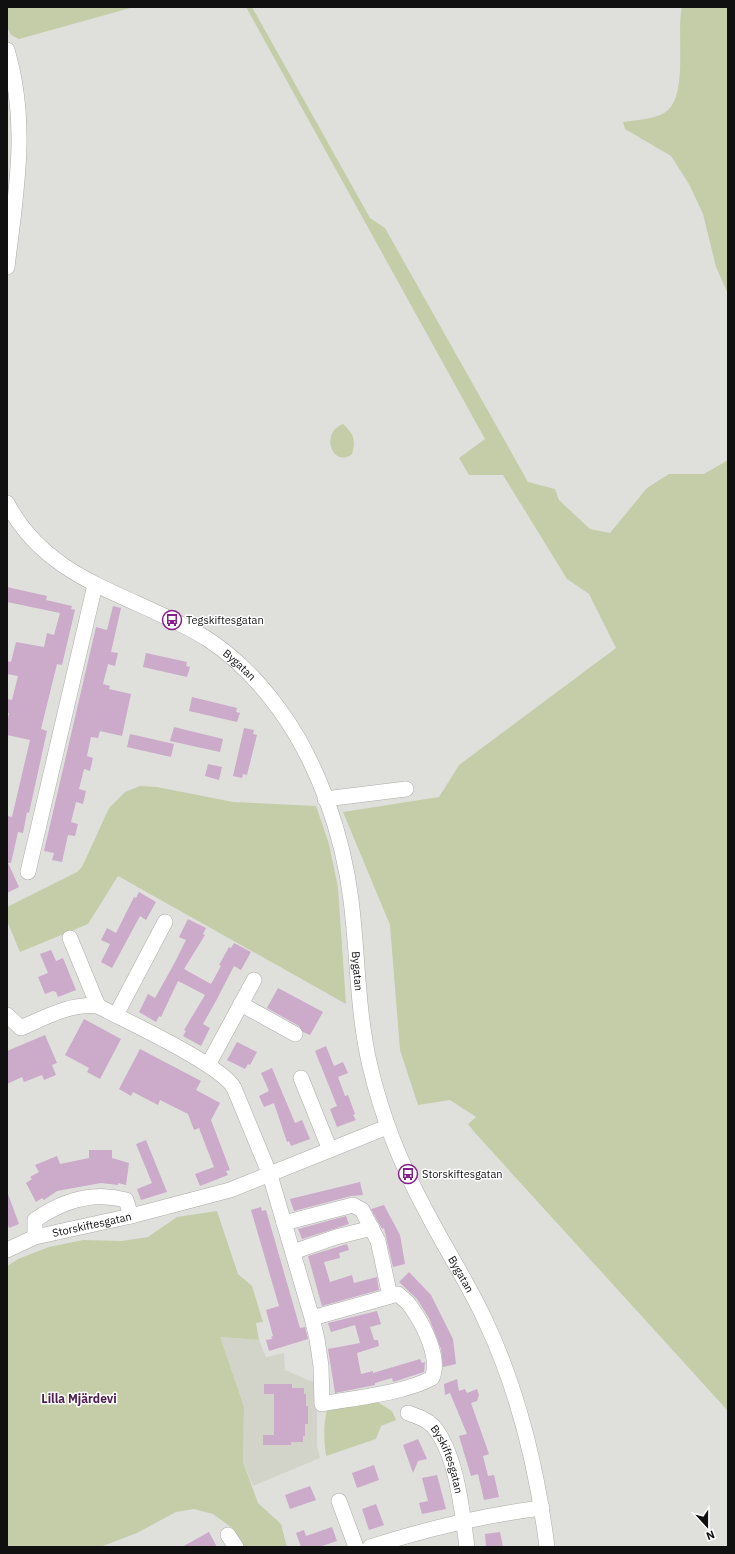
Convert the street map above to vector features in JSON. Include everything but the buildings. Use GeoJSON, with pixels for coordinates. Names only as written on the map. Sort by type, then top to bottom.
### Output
{"type":"FeatureCollection","features":[{"type":"Feature","properties":{"kind":"street"},"geometry":{"type":"LineString","coordinates":[[7,50],[16,87],[20,134],[18,182],[7,267]]}},
{"type":"Feature","properties":{"kind":"street","name":"Bygatan"},"geometry":{"type":"LineString","coordinates":[[9,511],[30,538],[45,552],[95,585],[159,613],[208,640],[234,659],[257,683],[284,716],[299,741],[325,799],[336,829],[347,875],[362,1022],[370,1063],[387,1127],[420,1200],[482,1313],[501,1357],[530,1445],[542,1508],[547,1547]]}},
{"type":"Feature","properties":{"kind":"street"},"geometry":{"type":"LineString","coordinates":[[28,872],[95,585]]}},
{"type":"Feature","properties":{"kind":"street"},"geometry":{"type":"LineString","coordinates":[[325,799],[406,789]]}},
{"type":"Feature","properties":{"kind":"street"},"geometry":{"type":"LineString","coordinates":[[116,1016],[165,922]]}},
{"type":"Feature","properties":{"kind":"street"},"geometry":{"type":"LineString","coordinates":[[70,938],[98,1006]]}},
{"type":"Feature","properties":{"kind":"street"},"geometry":{"type":"LineString","coordinates":[[208,1065],[254,980]]}},
{"type":"Feature","properties":{"kind":"street"},"geometry":{"type":"LineString","coordinates":[[7,1015],[21,1028],[72,1007],[85,1004],[98,1006],[208,1065],[224,1075],[232,1083],[270,1175],[312,1318],[317,1338],[321,1366],[322,1404],[398,1390],[426,1381],[432,1378],[435,1372],[431,1346],[411,1306],[398,1294],[312,1318]]}},
{"type":"Feature","properties":{"kind":"street"},"geometry":{"type":"LineString","coordinates":[[240,1004],[295,1034]]}},
{"type":"Feature","properties":{"kind":"street"},"geometry":{"type":"LineString","coordinates":[[300,1078],[330,1150]]}},
{"type":"Feature","properties":{"kind":"street","name":"Storskiftesgatan"},"geometry":{"type":"LineString","coordinates":[[7,1250],[36,1237],[131,1216],[217,1194],[270,1175],[387,1127]]}},
{"type":"Feature","properties":{"kind":"street"},"geometry":{"type":"LineString","coordinates":[[36,1237],[35,1220],[56,1207],[76,1200],[101,1196],[114,1196],[126,1200],[131,1216]]}},
{"type":"Feature","properties":{"kind":"street"},"geometry":{"type":"LineString","coordinates":[[284,1223],[353,1205],[362,1210],[378,1240],[390,1296]]}},
{"type":"Feature","properties":{"kind":"street"},"geometry":{"type":"LineString","coordinates":[[293,1252],[336,1237],[372,1228]]}},
{"type":"Feature","properties":{"kind":"street","name":"Byskiftesgatan"},"geometry":{"type":"LineString","coordinates":[[408,1413],[424,1419],[432,1426],[444,1444],[453,1470],[467,1547]]}},
{"type":"Feature","properties":{"kind":"street"},"geometry":{"type":"LineString","coordinates":[[340,1501],[356,1547]]}},
{"type":"Feature","properties":{"kind":"street"},"geometry":{"type":"LineString","coordinates":[[370,1547],[430,1529],[542,1508]]}},
{"type":"Feature","properties":{"kind":"shaded area"},"geometry":{"type":"Polygon","coordinates":[[[219,1337],[259,1340],[266,1357],[284,1353],[285,1370],[310,1381],[317,1381],[317,1446],[320,1458],[253,1486],[243,1462],[244,1407],[219,1337]]]}},
{"type":"Feature","properties":{"kind":"green space"},"geometry":{"type":"Polygon","coordinates":[[[7,7],[134,7],[19,39],[11,35],[7,27],[7,7]]]}},
{"type":"Feature","properties":{"kind":"green space"},"geometry":{"type":"Polygon","coordinates":[[[246,7],[252,7],[370,218],[385,228],[528,482],[555,489],[559,500],[590,529],[610,533],[647,488],[669,474],[704,474],[728,460],[728,1411],[476,1134],[468,1124],[476,1117],[450,1100],[418,1105],[400,1050],[390,925],[343,812],[439,797],[459,765],[616,648],[589,594],[567,579],[503,475],[469,475],[459,458],[485,439],[246,7]]]}},
{"type":"Feature","properties":{"kind":"green space"},"geometry":{"type":"Polygon","coordinates":[[[682,7],[728,7],[728,294],[716,267],[703,214],[689,184],[671,156],[625,129],[623,122],[647,119],[664,113],[674,101],[678,90],[680,76],[680,18],[682,7]]]}},
{"type":"Feature","properties":{"kind":"green space"},"geometry":{"type":"Polygon","coordinates":[[[343,424],[352,434],[354,445],[352,454],[345,457],[339,457],[331,448],[330,441],[336,428],[343,424]]]}},
{"type":"Feature","properties":{"kind":"green space"},"geometry":{"type":"Polygon","coordinates":[[[140,786],[157,787],[233,802],[316,806],[329,844],[338,888],[346,1004],[118,876],[88,924],[20,952],[7,921],[7,907],[77,872],[82,867],[109,808],[125,792],[140,786]]]}},
{"type":"Feature","properties":{"kind":"green space"},"geometry":{"type":"Polygon","coordinates":[[[217,1211],[238,1274],[252,1286],[263,1322],[256,1323],[259,1340],[220,1337],[244,1407],[243,1462],[258,1503],[281,1524],[287,1547],[245,1547],[232,1528],[213,1514],[194,1509],[176,1512],[137,1533],[100,1547],[7,1547],[7,1266],[18,1259],[49,1247],[83,1240],[122,1241],[148,1237],[177,1217],[217,1211]]]}},
{"type":"Feature","properties":{"kind":"green space"},"geometry":{"type":"Polygon","coordinates":[[[371,1398],[392,1411],[396,1420],[381,1426],[376,1439],[326,1456],[324,1433],[327,1410],[371,1398]]]}},
{"type":"Feature","properties":{"kind":"place","name":"Tegskiftesgatan"},"geometry":{"type":"Point","coordinates":[172,620]}},
{"type":"Feature","properties":{"kind":"place","name":"Storskiftesgatan"},"geometry":{"type":"Point","coordinates":[408,1174]}},
{"type":"Feature","properties":{"kind":"district","name":"Lilla Mjärdevi"},"geometry":{"type":"Point","coordinates":[79,1398]}}]}
